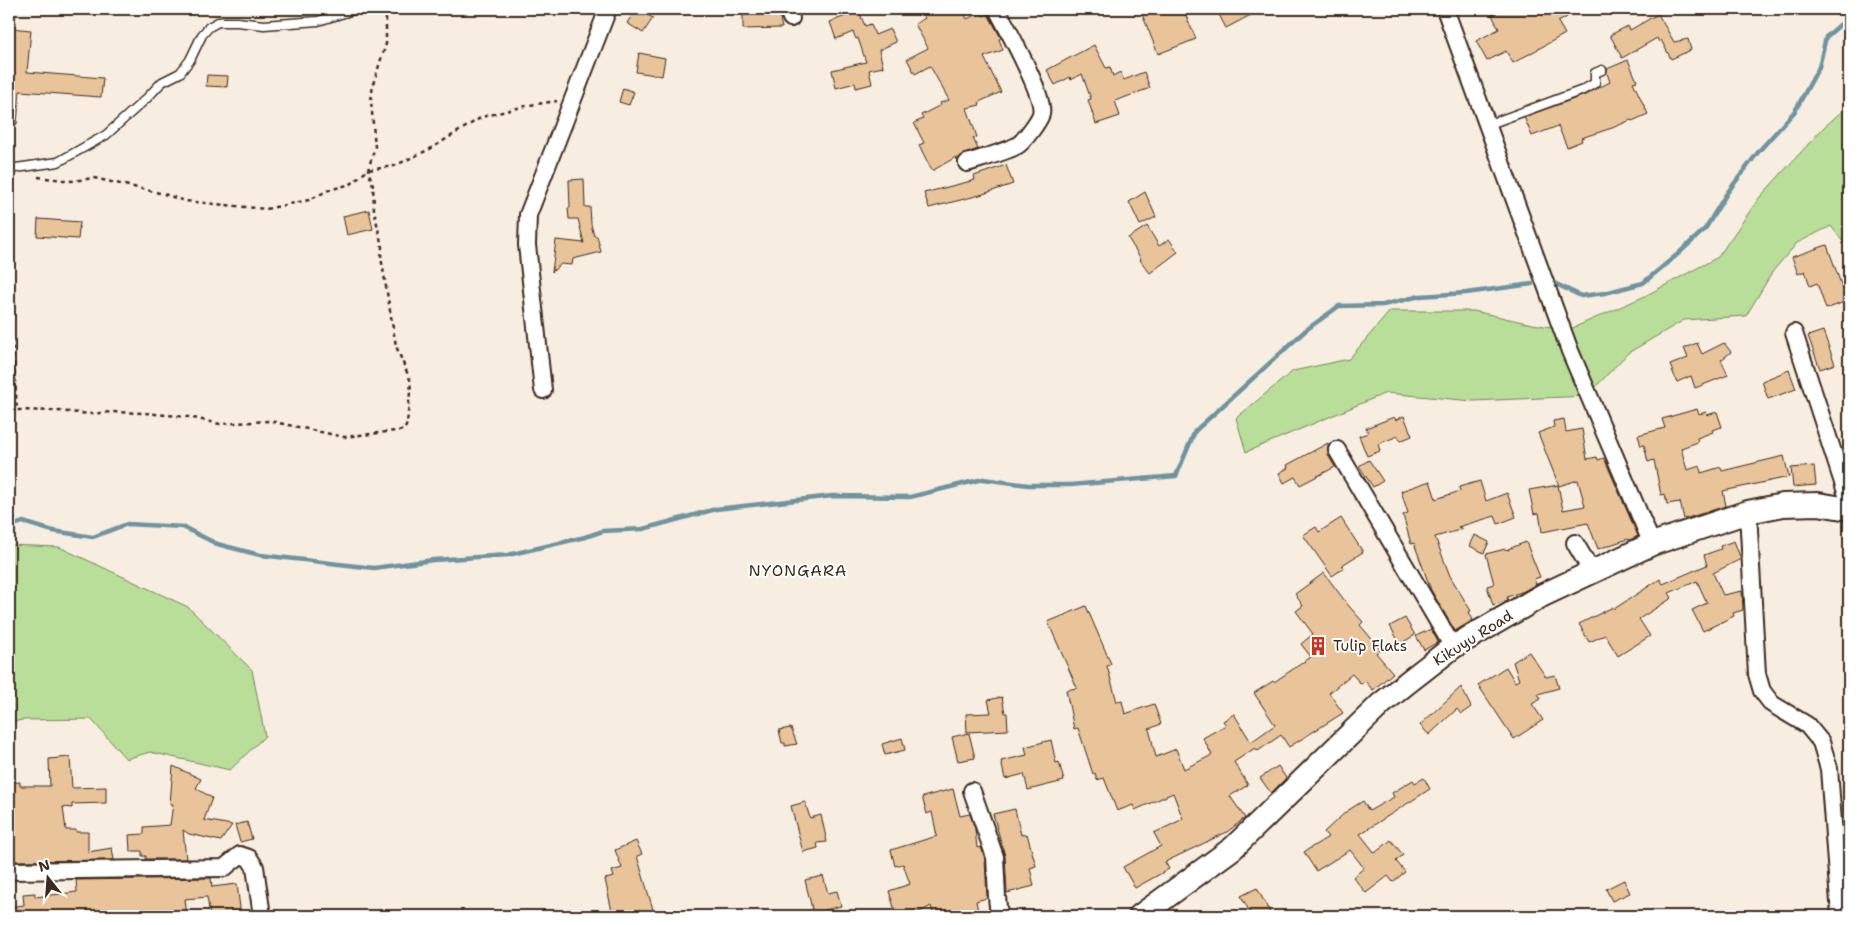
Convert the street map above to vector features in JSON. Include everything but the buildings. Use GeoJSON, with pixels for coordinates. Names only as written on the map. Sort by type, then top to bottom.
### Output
{"type":"FeatureCollection","features":[{"type":"Feature","properties":{"kind":"main road","name":"Kikuyu Road"},"geometry":{"type":"LineString","coordinates":[[1140,916],[1234,848],[1381,704],[1453,648],[1543,595],[1652,544],[1748,512],[1792,505],[1818,504],[1849,509]]}},
{"type":"Feature","properties":{"kind":"street"},"geometry":{"type":"LineString","coordinates":[[543,390],[527,245],[528,215],[608,9]]}},
{"type":"Feature","properties":{"kind":"street"},"geometry":{"type":"LineString","coordinates":[[967,163],[1018,145],[1036,124],[1042,113],[1040,99],[997,9]]}},
{"type":"Feature","properties":{"kind":"street"},"geometry":{"type":"LineString","coordinates":[[1445,9],[1570,351],[1652,544]]}},
{"type":"Feature","properties":{"kind":"street"},"geometry":{"type":"LineString","coordinates":[[1794,333],[1849,501]]}},
{"type":"Feature","properties":{"kind":"street"},"geometry":{"type":"LineString","coordinates":[[1336,450],[1453,648]]}},
{"type":"Feature","properties":{"kind":"street"},"geometry":{"type":"LineString","coordinates":[[1748,512],[1757,674],[1762,691],[1772,704],[1807,725],[1821,742],[1829,769],[1840,916]]}},
{"type":"Feature","properties":{"kind":"street"},"geometry":{"type":"LineString","coordinates":[[1576,543],[1592,572]]}},
{"type":"Feature","properties":{"kind":"street"},"geometry":{"type":"LineString","coordinates":[[972,791],[996,856],[999,916]]}},
{"type":"Feature","properties":{"kind":"street"},"geometry":{"type":"LineString","coordinates":[[9,871],[224,868],[240,855],[248,858],[255,867],[262,916]]}},
{"type":"Feature","properties":{"kind":"lane"},"geometry":{"type":"LineString","coordinates":[[10,170],[58,162],[106,135],[162,82],[180,73],[190,60],[202,35],[209,27],[218,22],[264,25],[318,21],[357,9]]}},
{"type":"Feature","properties":{"kind":"lane"},"geometry":{"type":"LineString","coordinates":[[1487,125],[1584,90],[1595,83],[1595,73],[1602,70]]}},
{"type":"Feature","properties":{"kind":"path"},"geometry":{"type":"LineString","coordinates":[[9,315],[12,334],[16,410],[91,414],[111,412],[144,413],[190,417],[220,424],[270,421],[344,437],[404,430],[407,424],[412,382],[396,346],[381,257],[382,247],[374,210],[373,185],[368,170],[375,147],[371,101],[373,84],[386,44],[386,17],[388,9]]}},
{"type":"Feature","properties":{"kind":"path"},"geometry":{"type":"LineString","coordinates":[[9,194],[10,170],[45,179],[72,181],[94,178],[164,194],[185,201],[266,209],[309,200],[329,190],[351,184],[368,170],[394,166],[430,149],[482,117],[530,105],[574,99]]}},
{"type":"Feature","properties":{"kind":"green space"},"geometry":{"type":"Polygon","coordinates":[[[1849,105],[1849,250],[1831,226],[1797,243],[1773,271],[1746,316],[1684,320],[1628,353],[1587,396],[1473,401],[1386,393],[1246,452],[1236,418],[1293,371],[1349,359],[1390,311],[1474,311],[1568,330],[1643,297],[1718,257],[1759,198],[1823,128],[1849,105]]]}},
{"type":"Feature","properties":{"kind":"green space"},"geometry":{"type":"Polygon","coordinates":[[[9,545],[59,547],[188,607],[252,670],[265,736],[230,770],[150,752],[126,759],[91,719],[22,720],[9,723],[9,545]]]}},
{"type":"Feature","properties":{"kind":"waterway"},"geometry":{"type":"LineString","coordinates":[[1550,281],[1581,296],[1605,293],[1643,283],[1678,254],[1705,229],[1727,193],[1759,151],[1795,111],[1819,67],[1826,37],[1849,17]]}},
{"type":"Feature","properties":{"kind":"waterway"},"geometry":{"type":"LineString","coordinates":[[9,527],[23,522],[53,531],[93,537],[127,524],[183,527],[217,544],[260,555],[374,568],[433,560],[508,555],[603,531],[643,529],[716,509],[833,496],[910,497],[983,479],[1028,485],[1070,485],[1176,476],[1195,431],[1306,330],[1339,306],[1383,305],[1420,296],[1466,293],[1532,284]]}},
{"type":"Feature","properties":{"kind":"place","name":"Tulip Flats"},"geometry":{"type":"Point","coordinates":[1318,646]}},
{"type":"Feature","properties":{"kind":"district","name":"NYONGARA"},"geometry":{"type":"Point","coordinates":[798,570]}}]}
